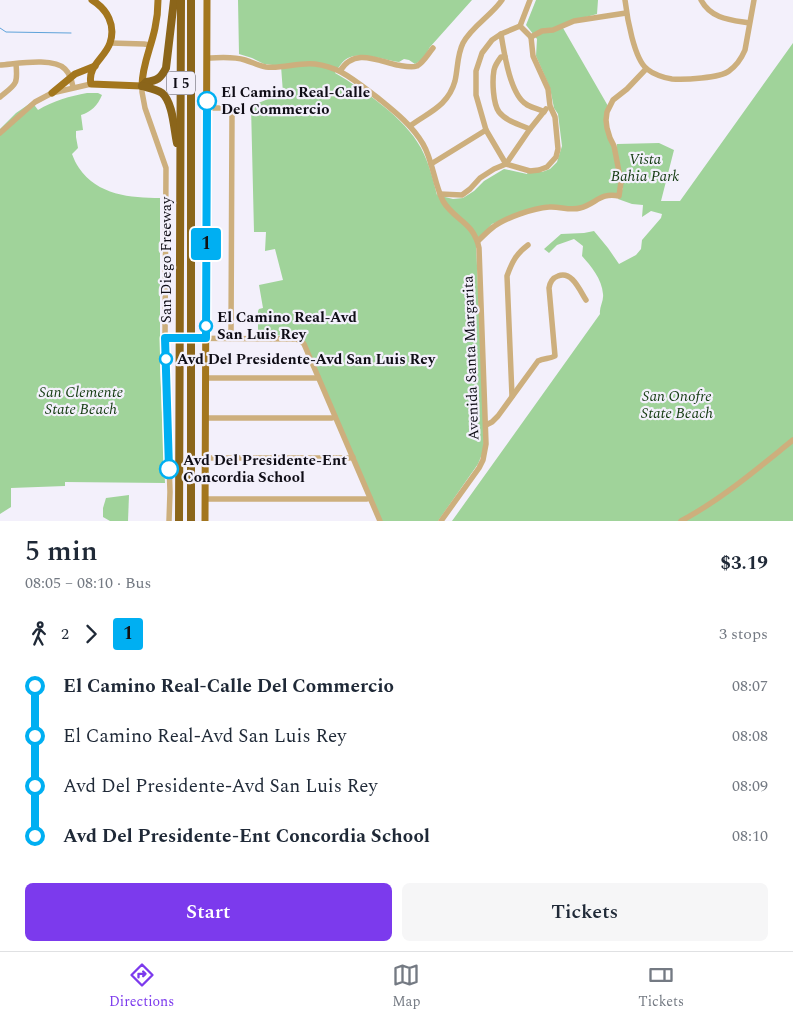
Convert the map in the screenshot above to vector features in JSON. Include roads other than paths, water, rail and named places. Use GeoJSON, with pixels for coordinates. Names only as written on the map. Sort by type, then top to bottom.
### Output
{"type":"FeatureCollection","features":[{"type":"Feature","properties":{"kind":"highway"},"geometry":{"type":"LineString","coordinates":[[174,0],[166,68],[160,78],[153,82],[146,82],[142,86],[161,92],[167,98],[171,110],[180,165]]}},
{"type":"Feature","properties":{"kind":"highway","name":"San Diego Freeway"},"geometry":{"type":"LineString","coordinates":[[179,521],[181,0]]}},
{"type":"Feature","properties":{"kind":"highway","name":"San Diego Freeway"},"geometry":{"type":"LineString","coordinates":[[190,521],[191,10],[193,0]]}},
{"type":"Feature","properties":{"kind":"main road"},"geometry":{"type":"LineString","coordinates":[[92,0],[104,9],[112,30],[110,43],[103,56],[94,66],[90,78],[91,84],[142,86],[143,72],[158,13],[158,0]]}},
{"type":"Feature","properties":{"kind":"main road"},"geometry":{"type":"LineString","coordinates":[[205,521],[206,378],[202,338],[207,0]]}},
{"type":"Feature","properties":{"kind":"main road"},"geometry":{"type":"LineString","coordinates":[[52,93],[71,77],[94,66]]}},
{"type":"Feature","properties":{"kind":"street"},"geometry":{"type":"LineString","coordinates":[[410,126],[445,101],[455,80],[459,56],[464,42],[502,0]]}},
{"type":"Feature","properties":{"kind":"street"},"geometry":{"type":"LineString","coordinates":[[520,26],[531,37],[533,56],[548,89],[550,106],[555,117],[558,153],[547,167],[540,170],[530,171],[506,164],[486,130],[476,95],[476,71],[482,53],[492,40],[520,26],[530,0]]}},
{"type":"Feature","properties":{"kind":"street"},"geometry":{"type":"LineString","coordinates":[[625,0],[626,13],[636,54],[646,69],[672,79],[714,77],[729,72],[743,57],[754,0]]}},
{"type":"Feature","properties":{"kind":"street"},"geometry":{"type":"LineString","coordinates":[[701,0],[717,16],[749,23]]}},
{"type":"Feature","properties":{"kind":"street"},"geometry":{"type":"LineString","coordinates":[[531,37],[542,31],[553,30],[574,22],[626,13]]}},
{"type":"Feature","properties":{"kind":"street"},"geometry":{"type":"LineString","coordinates":[[501,34],[505,57],[518,95],[524,103],[544,112]]}},
{"type":"Feature","properties":{"kind":"street"},"geometry":{"type":"LineString","coordinates":[[110,43],[144,44],[150,46]]}},
{"type":"Feature","properties":{"kind":"street"},"geometry":{"type":"LineString","coordinates":[[340,71],[350,60],[358,57],[413,67],[421,63],[433,48]]}},
{"type":"Feature","properties":{"kind":"street"},"geometry":{"type":"LineString","coordinates":[[207,58],[234,57],[266,67],[314,64],[340,71],[360,84],[410,126],[428,154],[440,194],[444,201],[449,209],[472,231],[478,241],[492,227],[505,220],[530,212],[549,207],[582,208],[603,196],[610,194],[619,196],[621,182],[614,146],[607,128],[607,112],[612,100],[627,89],[646,69]]}},
{"type":"Feature","properties":{"kind":"street"},"geometry":{"type":"LineString","coordinates":[[505,57],[501,57],[494,69],[493,93],[496,105],[499,112],[510,122],[530,129]]}},
{"type":"Feature","properties":{"kind":"street"},"geometry":{"type":"LineString","coordinates":[[0,65],[48,62],[57,64],[65,69],[71,77],[74,87]]}},
{"type":"Feature","properties":{"kind":"street"},"geometry":{"type":"LineString","coordinates":[[0,97],[16,85],[16,64]]}},
{"type":"Feature","properties":{"kind":"street"},"geometry":{"type":"LineString","coordinates":[[0,132],[35,102],[52,93],[91,84]]}},
{"type":"Feature","properties":{"kind":"street"},"geometry":{"type":"LineString","coordinates":[[142,86],[145,108],[166,168],[170,521]]}},
{"type":"Feature","properties":{"kind":"street"},"geometry":{"type":"LineString","coordinates":[[440,194],[462,195],[480,178],[506,164],[530,129],[550,106]]}},
{"type":"Feature","properties":{"kind":"street"},"geometry":{"type":"LineString","coordinates":[[206,108],[227,108],[231,110],[232,114],[231,338]]}},
{"type":"Feature","properties":{"kind":"street"},"geometry":{"type":"LineString","coordinates":[[432,164],[486,130]]}},
{"type":"Feature","properties":{"kind":"street","name":"Avenida Santa Margarita"},"geometry":{"type":"LineString","coordinates":[[440,521],[483,460],[486,444],[478,241]]}},
{"type":"Feature","properties":{"kind":"street"},"geometry":{"type":"LineString","coordinates":[[512,396],[507,276],[518,252],[528,245]]}},
{"type":"Feature","properties":{"kind":"street"},"geometry":{"type":"LineString","coordinates":[[486,425],[498,416],[538,361],[542,358],[552,358],[555,356],[550,282],[562,275],[568,276],[573,279],[586,300]]}},
{"type":"Feature","properties":{"kind":"street"},"geometry":{"type":"LineString","coordinates":[[168,338],[296,338],[304,344],[380,521]]}},
{"type":"Feature","properties":{"kind":"street"},"geometry":{"type":"LineString","coordinates":[[206,378],[318,377]]}},
{"type":"Feature","properties":{"kind":"street"},"geometry":{"type":"LineString","coordinates":[[206,418],[335,418]]}},
{"type":"Feature","properties":{"kind":"street"},"geometry":{"type":"LineString","coordinates":[[681,521],[748,477],[793,440]]}},
{"type":"Feature","properties":{"kind":"street"},"geometry":{"type":"LineString","coordinates":[[206,458],[353,457]]}},
{"type":"Feature","properties":{"kind":"street"},"geometry":{"type":"LineString","coordinates":[[205,499],[370,498]]}},
{"type":"Feature","properties":{"kind":"waterway"},"geometry":{"type":"LineString","coordinates":[[0,28],[6,32],[71,33]]}},
{"type":"Feature","properties":{"kind":"place","name":"El Camino Real-Calle Del Commercio"},"geometry":{"type":"Point","coordinates":[207,101]}},
{"type":"Feature","properties":{"kind":"place","name":"El Camino Real-Avd San Luis Rey"},"geometry":{"type":"Point","coordinates":[206,326]}},
{"type":"Feature","properties":{"kind":"place","name":"Avd Del Presidente-Avd San Luis Rey"},"geometry":{"type":"Point","coordinates":[166,359]}},
{"type":"Feature","properties":{"kind":"place","name":"Avd Del Presidente-Ent Concordia School"},"geometry":{"type":"Point","coordinates":[169,469]}},
{"type":"Feature","properties":{"kind":"park label","name":"Vista Bahia Park"},"geometry":{"type":"Point","coordinates":[645,168]}},
{"type":"Feature","properties":{"kind":"park label","name":"San Clemente State Beach"},"geometry":{"type":"Point","coordinates":[81,400]}},
{"type":"Feature","properties":{"kind":"park label","name":"San Onofre State Beach"},"geometry":{"type":"Point","coordinates":[677,404]}}]}
